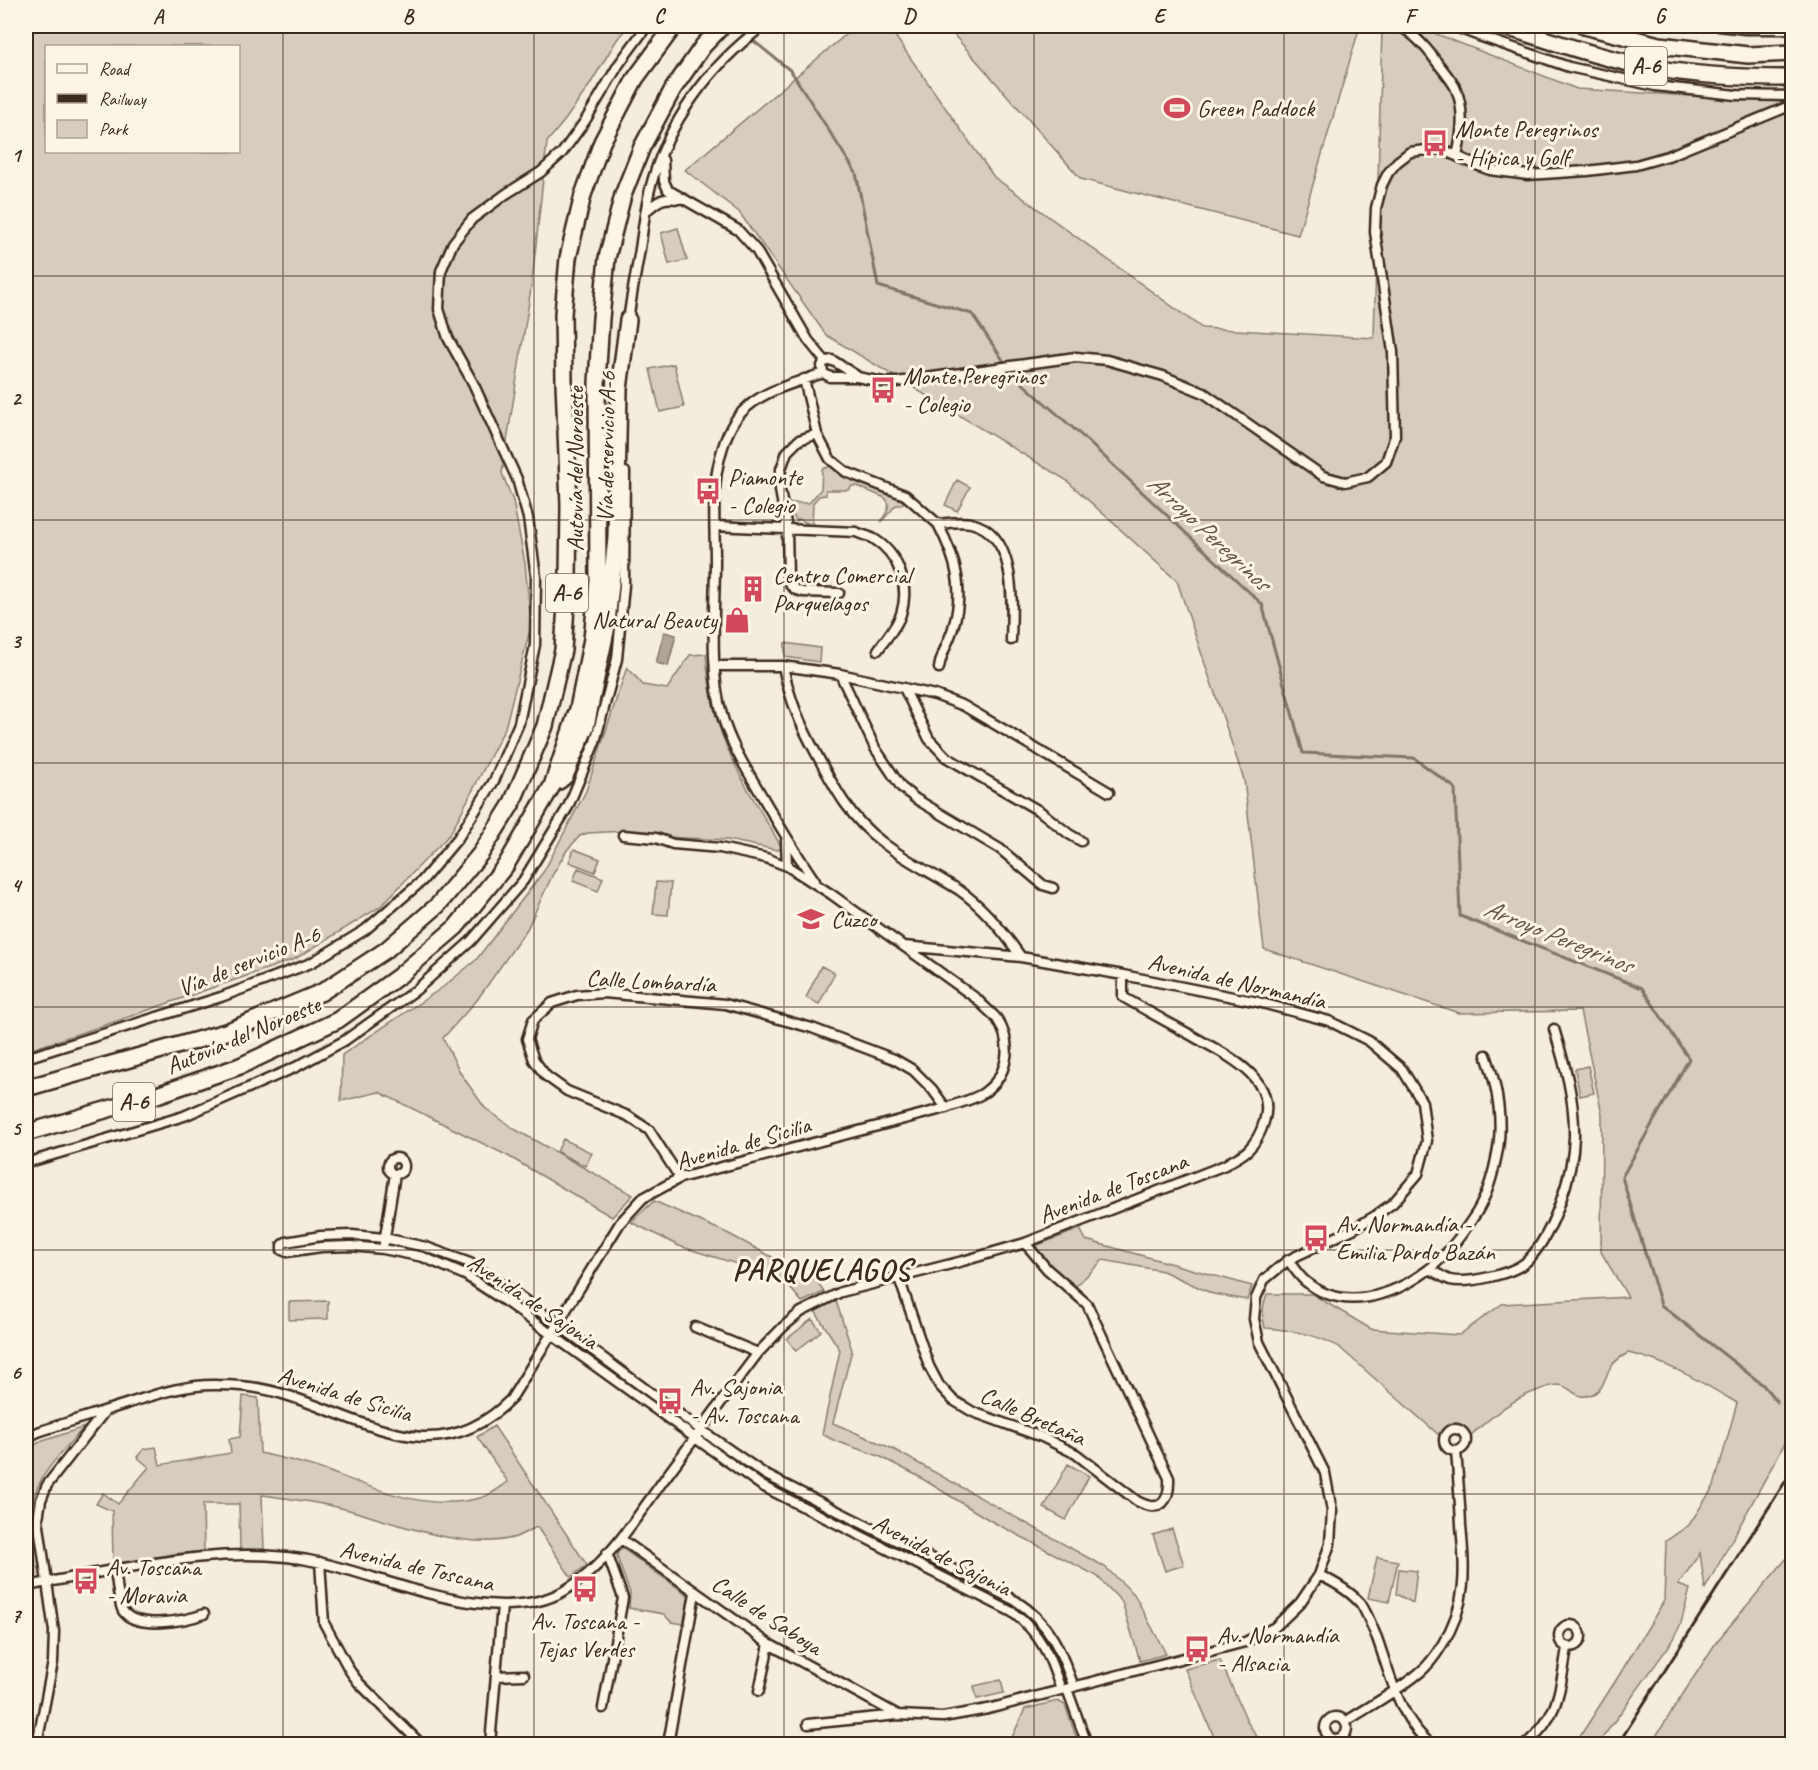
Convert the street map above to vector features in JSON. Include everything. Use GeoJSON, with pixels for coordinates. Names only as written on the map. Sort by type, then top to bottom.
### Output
{"type":"FeatureCollection","features":[{"type":"Feature","properties":{"kind":"highway","name":"Autovía del Noroeste"},"geometry":{"type":"LineString","coordinates":[[26,1089],[226,1032],[322,992],[386,950],[438,905],[481,853],[512,805],[545,726],[563,650],[568,577],[569,505],[563,314],[568,258],[582,195],[602,142],[635,79],[674,26]]}},
{"type":"Feature","properties":{"kind":"highway","name":"Autovía del Noroeste"},"geometry":{"type":"LineString","coordinates":[[26,1134],[157,1095],[240,1066],[338,1020],[399,976],[456,927],[506,865],[552,786],[578,710],[592,639],[598,581],[597,382],[601,318],[607,258],[623,195],[642,147],[673,89],[703,46],[722,26]]}},
{"type":"Feature","properties":{"kind":"highway","name":"A-6"},"geometry":{"type":"LineString","coordinates":[[1503,26],[1577,49],[1658,69],[1747,78],[1792,78]]}},
{"type":"Feature","properties":{"kind":"highway","name":"A-6"},"geometry":{"type":"LineString","coordinates":[[1584,26],[1659,45],[1748,55],[1792,53]]}},
{"type":"Feature","properties":{"kind":"highway"},"geometry":{"type":"LineString","coordinates":[[552,786],[565,776],[586,726],[606,631],[616,538],[619,389],[628,320]]}},
{"type":"Feature","properties":{"kind":"street","name":"Vía de servicio A-6"},"geometry":{"type":"LineString","coordinates":[[26,1058],[221,997],[320,958],[365,930],[422,880],[458,838],[494,781],[519,723],[535,645],[536,578],[528,518],[517,479],[473,383],[448,338],[439,309],[441,271],[453,243],[472,219],[541,172],[562,153],[585,121],[619,64],[647,26]]}},
{"type":"Feature","properties":{"kind":"street","name":"Vía de servicio A-6"},"geometry":{"type":"LineString","coordinates":[[26,1163],[184,1116],[296,1067],[344,1041],[416,990],[471,941],[523,881],[568,807],[595,742],[617,659],[624,585],[624,387],[628,320],[650,188],[678,121],[705,80],[737,47],[763,26]]}},
{"type":"Feature","properties":{"kind":"street"},"geometry":{"type":"LineString","coordinates":[[1399,26],[1428,50],[1455,88],[1461,114],[1461,137],[1457,156]]}},
{"type":"Feature","properties":{"kind":"street"},"geometry":{"type":"LineString","coordinates":[[1453,26],[1569,67],[1655,86],[1736,95],[1792,96]]}},
{"type":"Feature","properties":{"kind":"street"},"geometry":{"type":"LineString","coordinates":[[1719,26],[1745,29],[1792,29]]}},
{"type":"Feature","properties":{"kind":"street"},"geometry":{"type":"LineString","coordinates":[[825,361],[822,366],[823,373],[828,377],[857,377],[897,382],[1076,357],[1107,360],[1163,376],[1204,393],[1323,477],[1345,482],[1368,477],[1386,462],[1395,436],[1393,352],[1375,232],[1376,208],[1382,185],[1397,162],[1410,152],[1435,148],[1499,172],[1528,175],[1636,165],[1668,156],[1792,105]]}},
{"type":"Feature","properties":{"kind":"street"},"geometry":{"type":"LineString","coordinates":[[663,154],[664,181],[668,190],[738,230],[756,250],[808,340],[825,361]]}},
{"type":"Feature","properties":{"kind":"street"},"geometry":{"type":"LineString","coordinates":[[645,212],[658,201],[667,198],[683,200]]}},
{"type":"Feature","properties":{"kind":"street"},"geometry":{"type":"LineString","coordinates":[[825,361],[832,360],[857,377]]}},
{"type":"Feature","properties":{"kind":"street"},"geometry":{"type":"LineString","coordinates":[[834,376],[839,371],[838,365]]}},
{"type":"Feature","properties":{"kind":"street"},"geometry":{"type":"LineString","coordinates":[[818,885],[785,838],[729,737],[722,715],[715,666],[715,526],[718,468],[723,445],[741,413],[759,398],[780,387],[823,373]]}},
{"type":"Feature","properties":{"kind":"street"},"geometry":{"type":"LineString","coordinates":[[804,379],[817,434],[830,459],[846,472],[905,495],[938,524],[952,555],[959,592],[956,619],[939,668]]}},
{"type":"Feature","properties":{"kind":"street"},"geometry":{"type":"LineString","coordinates":[[817,434],[799,440],[787,452],[781,469],[780,490],[787,529],[788,577],[790,585],[796,590],[839,593]]}},
{"type":"Feature","properties":{"kind":"street"},"geometry":{"type":"LineString","coordinates":[[938,524],[969,523],[982,527],[994,537],[1005,555],[1010,573],[1011,640]]}},
{"type":"Feature","properties":{"kind":"street"},"geometry":{"type":"LineString","coordinates":[[715,526],[856,532],[874,539],[889,552],[898,565],[903,581],[904,599],[901,615],[878,650]]}},
{"type":"Feature","properties":{"kind":"street"},"geometry":{"type":"LineString","coordinates":[[715,666],[783,666],[840,674],[935,694],[964,705],[1109,792]]}},
{"type":"Feature","properties":{"kind":"street"},"geometry":{"type":"LineString","coordinates":[[783,666],[788,692],[798,718],[838,796],[857,821],[882,843],[969,898],[1001,928],[1021,957]]}},
{"type":"Feature","properties":{"kind":"street"},"geometry":{"type":"LineString","coordinates":[[840,674],[875,748],[901,787],[916,799],[1000,849],[1043,885],[1053,888]]}},
{"type":"Feature","properties":{"kind":"street"},"geometry":{"type":"LineString","coordinates":[[904,688],[928,738],[946,756],[1041,812],[1069,834],[1081,840]]}},
{"type":"Feature","properties":{"kind":"street","name":"Avenida de Sicilia"},"geometry":{"type":"LineString","coordinates":[[26,1438],[105,1410],[168,1391],[199,1385],[259,1388],[288,1395],[382,1430],[407,1436],[434,1437],[458,1434],[480,1425],[511,1399],[620,1223],[643,1198],[680,1178],[946,1108],[981,1094],[996,1082],[1006,1065],[1007,1048],[1003,1030],[995,1017],[976,999],[818,885],[787,866],[766,858],[720,848],[673,844],[656,838],[623,835]]}},
{"type":"Feature","properties":{"kind":"street"},"geometry":{"type":"LineString","coordinates":[[785,838],[787,866]]}},
{"type":"Feature","properties":{"kind":"street","name":"Avenida de Normandía"},"geometry":{"type":"LineString","coordinates":[[903,946],[1021,957],[1258,1002],[1329,1021],[1370,1041],[1402,1069],[1422,1102],[1427,1141],[1418,1174],[1406,1189],[1393,1203],[1375,1216],[1288,1260],[1264,1280],[1256,1298],[1254,1320],[1259,1342],[1325,1473],[1332,1511],[1330,1544],[1319,1575],[1300,1603],[1275,1627],[1245,1642],[1067,1689]]}},
{"type":"Feature","properties":{"kind":"street","name":"Avenida de Toscana"},"geometry":{"type":"LineString","coordinates":[[26,1586],[185,1560],[255,1556],[320,1563],[466,1602],[502,1606],[526,1604],[546,1600],[563,1591],[579,1581],[621,1539],[758,1353],[801,1312],[842,1292],[1025,1243],[1225,1165],[1248,1149],[1260,1133],[1266,1116],[1267,1101],[1262,1087],[1249,1072],[1230,1057],[1124,997],[1123,975]]}},
{"type":"Feature","properties":{"kind":"street","name":"Calle Lombardía"},"geometry":{"type":"LineString","coordinates":[[680,1178],[649,1130],[628,1116],[567,1091],[546,1076],[534,1060],[527,1039],[533,1020],[552,1003],[577,995],[604,993],[725,1004],[812,1028],[894,1059],[913,1070],[932,1089],[946,1108]]}},
{"type":"Feature","properties":{"kind":"street"},"geometry":{"type":"LineString","coordinates":[[1430,1269],[1449,1280],[1469,1280],[1493,1276],[1518,1268],[1528,1261],[1546,1234],[1568,1180],[1574,1139],[1571,1090],[1554,1029]]}},
{"type":"Feature","properties":{"kind":"street"},"geometry":{"type":"LineString","coordinates":[[1288,1260],[1305,1281],[1327,1295],[1346,1299],[1368,1298],[1387,1292],[1430,1269],[1451,1247],[1474,1216],[1488,1188],[1497,1157],[1499,1128],[1497,1096],[1486,1055]]}},
{"type":"Feature","properties":{"kind":"street"},"geometry":{"type":"LineString","coordinates":[[383,1249],[395,1174]]}},
{"type":"Feature","properties":{"kind":"street","name":"Avenida de Sajonia"},"geometry":{"type":"LineString","coordinates":[[351,1235],[384,1238],[426,1247],[470,1263],[515,1293],[766,1475],[1017,1601],[1032,1612],[1047,1628],[1058,1645],[1067,1689],[1037,1635],[1012,1612],[762,1486],[509,1304],[465,1275],[423,1257],[383,1249],[321,1247],[287,1252],[282,1250],[282,1245],[286,1242],[321,1236],[351,1235]]}},
{"type":"Feature","properties":{"kind":"street","name":"Calle Bretaña"},"geometry":{"type":"LineString","coordinates":[[899,1278],[929,1366],[939,1384],[953,1400],[973,1412],[1042,1437],[1076,1454],[1137,1501],[1146,1506],[1157,1506],[1165,1501],[1170,1491],[1169,1478],[1087,1304],[1047,1269],[1025,1243]]}},
{"type":"Feature","properties":{"kind":"street"},"geometry":{"type":"LineString","coordinates":[[695,1327],[758,1353]]}},
{"type":"Feature","properties":{"kind":"street"},"geometry":{"type":"LineString","coordinates":[[37,1744],[52,1662],[54,1631],[38,1519],[41,1500],[47,1485],[105,1410]]}},
{"type":"Feature","properties":{"kind":"street"},"geometry":{"type":"LineString","coordinates":[[1345,1722],[1420,1672],[1438,1652],[1459,1612],[1465,1569],[1456,1451]]}},
{"type":"Feature","properties":{"kind":"street","name":"Calle de Saboya"},"geometry":{"type":"LineString","coordinates":[[621,1539],[769,1644],[898,1715]]}},
{"type":"Feature","properties":{"kind":"street"},"geometry":{"type":"LineString","coordinates":[[603,1708],[623,1598],[607,1553]]}},
{"type":"Feature","properties":{"kind":"street"},"geometry":{"type":"LineString","coordinates":[[320,1563],[324,1623],[350,1671],[359,1683],[422,1744]]}},
{"type":"Feature","properties":{"kind":"street"},"geometry":{"type":"LineString","coordinates":[[115,1570],[122,1610],[138,1622],[193,1618],[204,1614]]}},
{"type":"Feature","properties":{"kind":"street"},"geometry":{"type":"LineString","coordinates":[[1319,1575],[1337,1584],[1360,1603],[1370,1620],[1410,1723],[1431,1744]]}},
{"type":"Feature","properties":{"kind":"street"},"geometry":{"type":"LineString","coordinates":[[668,1744],[695,1593]]}},
{"type":"Feature","properties":{"kind":"street"},"geometry":{"type":"LineString","coordinates":[[490,1744],[502,1606]]}},
{"type":"Feature","properties":{"kind":"street"},"geometry":{"type":"LineString","coordinates":[[759,1691],[769,1644]]}},
{"type":"Feature","properties":{"kind":"street"},"geometry":{"type":"LineString","coordinates":[[1526,1744],[1539,1734],[1550,1718],[1558,1699],[1567,1647]]}},
{"type":"Feature","properties":{"kind":"street"},"geometry":{"type":"LineString","coordinates":[[496,1676],[524,1676]]}},
{"type":"Feature","properties":{"kind":"street"},"geometry":{"type":"LineString","coordinates":[[1067,1689],[1087,1744]]}},
{"type":"Feature","properties":{"kind":"street","name":"Calle de Saboya"},"geometry":{"type":"LineString","coordinates":[[808,1724],[898,1715],[943,1717],[988,1709],[1067,1689]]}},
{"type":"Feature","properties":{"kind":"green space"},"geometry":{"type":"Polygon","coordinates":[[[26,26],[628,26],[616,41],[589,86],[547,142],[532,282],[502,473],[513,501],[525,563],[531,626],[505,728],[450,834],[380,907],[295,959],[26,1051],[26,26]]]}},
{"type":"Feature","properties":{"kind":"green space"},"geometry":{"type":"Polygon","coordinates":[[[856,26],[888,26],[994,177],[1202,328],[1374,338],[1382,26],[1416,26],[1577,89],[1792,102],[1792,1430],[1705,1589],[1700,1553],[1678,1585],[1690,1589],[1674,1639],[1598,1744],[1575,1744],[1664,1601],[1666,1541],[1689,1525],[1714,1486],[1737,1403],[1671,1367],[1628,1353],[1614,1363],[1602,1386],[1593,1394],[1578,1395],[1559,1385],[1547,1387],[1510,1404],[1471,1435],[1464,1426],[1455,1423],[1446,1426],[1439,1435],[1339,1347],[1303,1333],[1265,1328],[1263,1315],[1267,1294],[1312,1294],[1371,1329],[1459,1335],[1502,1304],[1628,1297],[1601,1252],[1602,1114],[1580,1011],[1459,1013],[1264,949],[1244,780],[1177,581],[1066,480],[826,335],[739,212],[685,170],[856,26]]]}},
{"type":"Feature","properties":{"kind":"green space","name":"Green Paddock"},"geometry":{"type":"Polygon","coordinates":[[[946,26],[1360,26],[1298,235],[1081,179],[946,26]]]}},
{"type":"Feature","properties":{"kind":"green space"},"geometry":{"type":"Polygon","coordinates":[[[678,228],[687,260],[669,264],[661,233],[678,228]]]}},
{"type":"Feature","properties":{"kind":"green space"},"geometry":{"type":"Polygon","coordinates":[[[674,364],[684,407],[660,412],[650,369],[674,364]]]}},
{"type":"Feature","properties":{"kind":"green space"},"geometry":{"type":"Polygon","coordinates":[[[831,466],[846,478],[904,501],[901,505],[896,505],[881,522],[888,507],[885,498],[857,486],[852,486],[848,490],[826,490],[826,495],[819,496],[813,503],[812,525],[806,525],[807,523],[799,519],[797,521],[787,503],[809,503],[821,489],[822,469],[831,466]]]}},
{"type":"Feature","properties":{"kind":"green space"},"geometry":{"type":"Polygon","coordinates":[[[957,480],[970,487],[957,511],[945,505],[957,480]]]}},
{"type":"Feature","properties":{"kind":"green space"},"geometry":{"type":"Polygon","coordinates":[[[785,643],[820,648],[819,662],[785,657],[785,643]]]}},
{"type":"Feature","properties":{"kind":"green space"},"geometry":{"type":"Polygon","coordinates":[[[706,654],[712,698],[724,739],[747,787],[782,848],[777,850],[728,840],[662,837],[624,831],[588,833],[580,836],[567,850],[553,874],[527,929],[477,1000],[443,1038],[461,1074],[485,1108],[516,1130],[633,1195],[612,1217],[508,1156],[379,1092],[341,1101],[342,1055],[443,987],[476,960],[544,871],[586,791],[627,667],[643,685],[667,689],[690,655],[706,654]]]}},
{"type":"Feature","properties":{"kind":"green space"},"geometry":{"type":"Polygon","coordinates":[[[574,849],[600,859],[595,872],[569,862],[574,849]]]}},
{"type":"Feature","properties":{"kind":"green space"},"geometry":{"type":"Polygon","coordinates":[[[578,868],[603,878],[598,891],[573,881],[578,868]]]}},
{"type":"Feature","properties":{"kind":"green space"},"geometry":{"type":"Polygon","coordinates":[[[656,882],[671,883],[668,915],[653,914],[656,882]]]}},
{"type":"Feature","properties":{"kind":"green space"},"geometry":{"type":"Polygon","coordinates":[[[821,966],[835,973],[819,1004],[806,998],[821,966]]]}},
{"type":"Feature","properties":{"kind":"green space"},"geometry":{"type":"Polygon","coordinates":[[[1588,1066],[1594,1093],[1580,1096],[1575,1069],[1588,1066]]]}},
{"type":"Feature","properties":{"kind":"green space"},"geometry":{"type":"Polygon","coordinates":[[[563,1139],[592,1153],[585,1166],[557,1152],[563,1139]]]}},
{"type":"Feature","properties":{"kind":"green space"},"geometry":{"type":"Polygon","coordinates":[[[654,1201],[727,1233],[817,1281],[824,1292],[802,1302],[782,1278],[679,1246],[631,1222],[654,1201]]]}},
{"type":"Feature","properties":{"kind":"green space"},"geometry":{"type":"Polygon","coordinates":[[[1080,1229],[1086,1240],[1252,1286],[1247,1300],[1213,1294],[1163,1271],[1103,1260],[1076,1286],[1051,1266],[1036,1248],[1038,1245],[1080,1229]]]}},
{"type":"Feature","properties":{"kind":"green space"},"geometry":{"type":"Polygon","coordinates":[[[393,1245],[425,1251],[468,1268],[512,1296],[545,1322],[475,1275],[448,1263],[393,1245]]]}},
{"type":"Feature","properties":{"kind":"green space"},"geometry":{"type":"Polygon","coordinates":[[[328,1301],[328,1319],[289,1320],[289,1302],[328,1301]]]}},
{"type":"Feature","properties":{"kind":"green space"},"geometry":{"type":"Polygon","coordinates":[[[836,1301],[852,1350],[833,1423],[891,1448],[1105,1567],[1134,1594],[1166,1654],[1140,1661],[1122,1602],[1097,1576],[991,1521],[916,1475],[879,1456],[835,1441],[822,1434],[840,1350],[815,1311],[836,1301]]]}},
{"type":"Feature","properties":{"kind":"green space"},"geometry":{"type":"Polygon","coordinates":[[[812,1319],[821,1331],[796,1351],[787,1339],[812,1319]]]}},
{"type":"Feature","properties":{"kind":"green space"},"geometry":{"type":"Polygon","coordinates":[[[243,1396],[258,1398],[260,1453],[310,1466],[383,1491],[421,1500],[460,1502],[480,1498],[491,1494],[508,1482],[477,1437],[494,1426],[587,1565],[571,1577],[537,1527],[516,1537],[497,1541],[476,1541],[432,1534],[338,1507],[262,1495],[264,1549],[240,1549],[239,1504],[203,1504],[204,1551],[113,1564],[112,1511],[96,1504],[103,1493],[118,1504],[149,1467],[137,1457],[144,1449],[156,1447],[160,1465],[231,1453],[229,1439],[240,1437],[243,1396]]]}},
{"type":"Feature","properties":{"kind":"green space"},"geometry":{"type":"Polygon","coordinates":[[[84,1427],[48,1468],[36,1492],[31,1518],[37,1575],[35,1579],[26,1583],[26,1450],[40,1442],[84,1427]]]}},
{"type":"Feature","properties":{"kind":"green space"},"geometry":{"type":"Polygon","coordinates":[[[709,1441],[764,1479],[1014,1605],[1032,1619],[1054,1646],[1064,1678],[1052,1648],[1040,1630],[1013,1607],[763,1481],[708,1443],[709,1441]]]}},
{"type":"Feature","properties":{"kind":"green space"},"geometry":{"type":"Polygon","coordinates":[[[1068,1464],[1089,1476],[1066,1520],[1044,1508],[1068,1464]]]}},
{"type":"Feature","properties":{"kind":"green space"},"geometry":{"type":"Polygon","coordinates":[[[1172,1529],[1184,1565],[1165,1571],[1153,1535],[1172,1529]]]}},
{"type":"Feature","properties":{"kind":"green space"},"geometry":{"type":"Polygon","coordinates":[[[623,1549],[689,1596],[684,1624],[671,1622],[664,1614],[629,1608],[630,1593],[617,1557],[618,1551],[623,1549]]]}},
{"type":"Feature","properties":{"kind":"green space"},"geometry":{"type":"Polygon","coordinates":[[[1792,1552],[1792,1744],[1651,1744],[1717,1641],[1792,1552]]]}},
{"type":"Feature","properties":{"kind":"green space"},"geometry":{"type":"Polygon","coordinates":[[[1377,1557],[1398,1561],[1389,1602],[1368,1598],[1377,1557]]]}},
{"type":"Feature","properties":{"kind":"green space"},"geometry":{"type":"Polygon","coordinates":[[[1399,1569],[1417,1571],[1413,1603],[1396,1594],[1399,1569]]]}},
{"type":"Feature","properties":{"kind":"green space"},"geometry":{"type":"Polygon","coordinates":[[[1220,1660],[1248,1723],[1262,1744],[1217,1744],[1185,1669],[1220,1660]]]}},
{"type":"Feature","properties":{"kind":"green space"},"geometry":{"type":"Polygon","coordinates":[[[1001,1680],[1004,1693],[977,1699],[974,1686],[1001,1680]]]}},
{"type":"Feature","properties":{"kind":"green space"},"geometry":{"type":"Polygon","coordinates":[[[1058,1701],[1065,1705],[1078,1742],[1073,1744],[1009,1744],[1025,1709],[1058,1701]]]}},
{"type":"Feature","properties":{"kind":"shaded area"},"geometry":{"type":"Polygon","coordinates":[[[664,632],[676,635],[668,666],[656,663],[664,632]]]}},
{"type":"Feature","properties":{"kind":"waterway","name":"Arroyo Peregrinos"},"geometry":{"type":"LineString","coordinates":[[735,26],[791,71],[856,173],[878,286],[972,314],[1013,375],[1082,436],[1262,604],[1303,753],[1414,758],[1455,788],[1460,916],[1642,988],[1689,1059],[1622,1177],[1661,1305],[1763,1385],[1777,1402]]}},
{"type":"Feature","properties":{"kind":"waterway"},"geometry":{"type":"LineString","coordinates":[[105,1744],[132,1744]]}},
{"type":"Feature","properties":{"kind":"railway"},"geometry":{"type":"LineString","coordinates":[[1618,1744],[1792,1471]]}},
{"type":"Feature","properties":{"kind":"place","name":"Green Paddock"},"geometry":{"type":"Point","coordinates":[1177,108]}},
{"type":"Feature","properties":{"kind":"place","name":"Monte Peregrinos - Hípica y Golf"},"geometry":{"type":"Point","coordinates":[1435,143]}},
{"type":"Feature","properties":{"kind":"place","name":"Monte Peregrinos - Colegio"},"geometry":{"type":"Point","coordinates":[883,390]}},
{"type":"Feature","properties":{"kind":"place","name":"Piamonte - Colegio"},"geometry":{"type":"Point","coordinates":[708,491]}},
{"type":"Feature","properties":{"kind":"place","name":"Centro Comercial Parquelagos"},"geometry":{"type":"Point","coordinates":[753,589]}},
{"type":"Feature","properties":{"kind":"place","name":"Natural Beauty"},"geometry":{"type":"Point","coordinates":[737,620]}},
{"type":"Feature","properties":{"kind":"place","name":"Cuzco"},"geometry":{"type":"Point","coordinates":[811,919]}},
{"type":"Feature","properties":{"kind":"place","name":"Av. Normandía - Emilia Pardo Bazán"},"geometry":{"type":"Point","coordinates":[1316,1238]}},
{"type":"Feature","properties":{"kind":"place","name":"Av. Sajonia - Av. Toscana"},"geometry":{"type":"Point","coordinates":[670,1401]}},
{"type":"Feature","properties":{"kind":"place","name":"Av. Toscana - Moravia"},"geometry":{"type":"Point","coordinates":[86,1581]}},
{"type":"Feature","properties":{"kind":"place","name":"Av. Toscana - Tejas Verdes"},"geometry":{"type":"Point","coordinates":[585,1589]}},
{"type":"Feature","properties":{"kind":"place","name":"Av. Normandía - Alsacia"},"geometry":{"type":"Point","coordinates":[1197,1649]}},
{"type":"Feature","properties":{"kind":"district","name":"PARQUELAGOS"},"geometry":{"type":"Point","coordinates":[822,1270]}}]}
